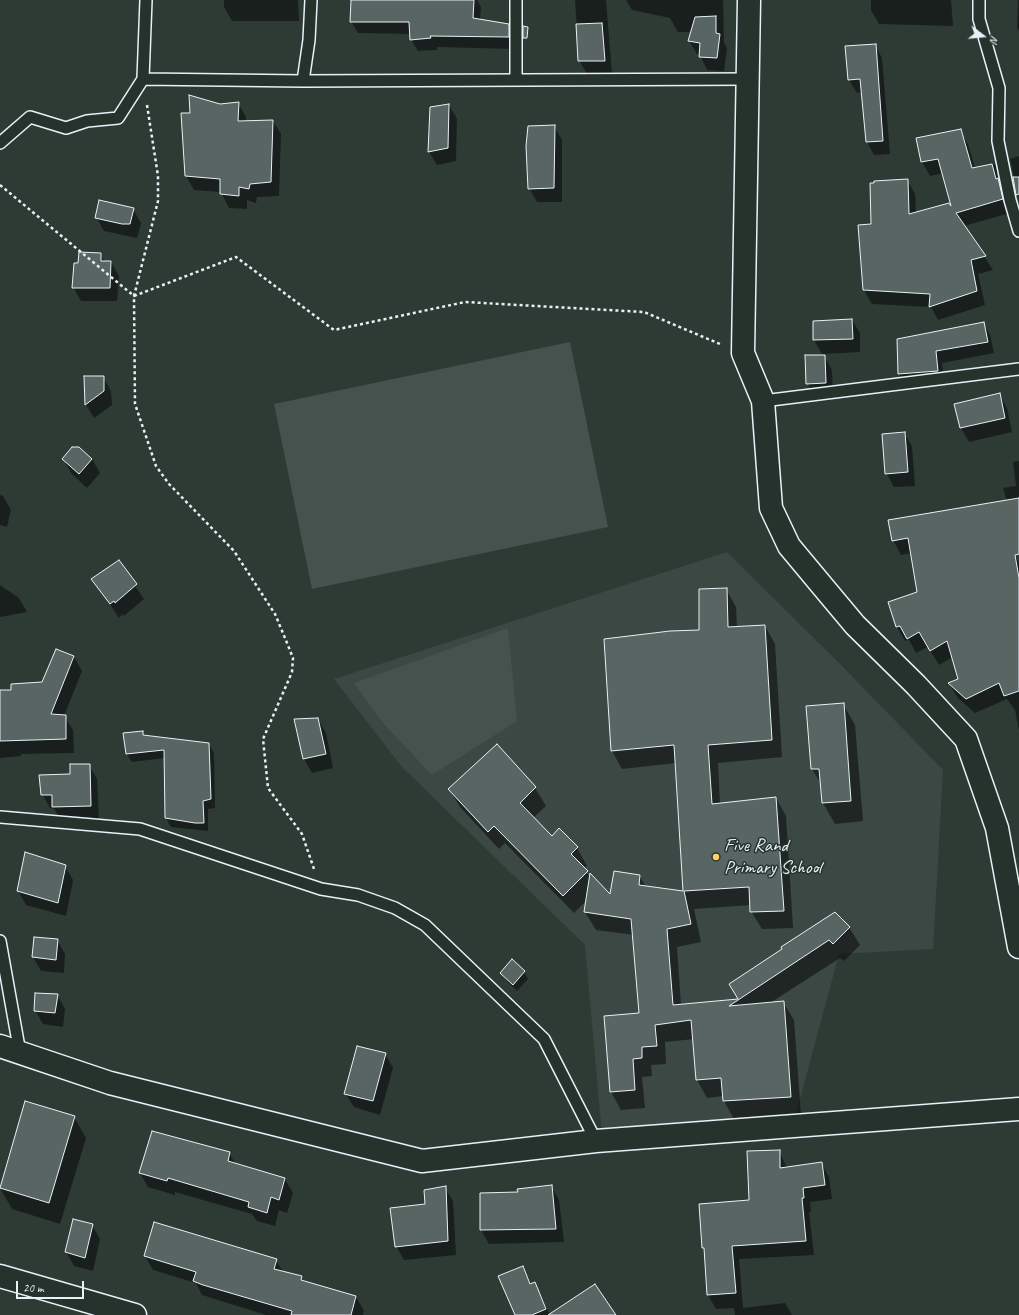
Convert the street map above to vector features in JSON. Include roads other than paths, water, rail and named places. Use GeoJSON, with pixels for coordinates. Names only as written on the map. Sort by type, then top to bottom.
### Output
{"type":"FeatureCollection","features":[{"type":"Feature","properties":{"kind":"street"},"geometry":{"type":"LineString","coordinates":[[749,0],[743,353],[762,401],[771,508],[789,546],[855,625],[916,685],[966,739],[997,828],[1019,947]]}},
{"type":"Feature","properties":{"kind":"street"},"geometry":{"type":"LineString","coordinates":[[10,1050],[110,1083],[422,1161],[596,1141],[1019,1108]]}},
{"type":"Feature","properties":{"kind":"street"},"geometry":{"type":"LineString","coordinates":[[0,1276],[135,1315]]}},
{"type":"Feature","properties":{"kind":"lane"},"geometry":{"type":"LineString","coordinates":[[0,143],[30,117],[66,128],[87,121],[118,118],[143,79],[146,0]]}},
{"type":"Feature","properties":{"kind":"lane"},"geometry":{"type":"LineString","coordinates":[[303,81],[309,40],[311,0]]}},
{"type":"Feature","properties":{"kind":"lane"},"geometry":{"type":"LineString","coordinates":[[516,0],[516,80]]}},
{"type":"Feature","properties":{"kind":"lane"},"geometry":{"type":"LineString","coordinates":[[980,0],[979,19],[999,88],[998,142],[1010,200],[1019,231]]}},
{"type":"Feature","properties":{"kind":"lane"},"geometry":{"type":"LineString","coordinates":[[143,79],[303,81],[748,80]]}},
{"type":"Feature","properties":{"kind":"lane"},"geometry":{"type":"LineString","coordinates":[[762,401],[1019,369]]}},
{"type":"Feature","properties":{"kind":"lane"},"geometry":{"type":"LineString","coordinates":[[0,817],[140,829],[321,889],[358,895],[395,908],[425,925],[544,1039],[596,1141]]}},
{"type":"Feature","properties":{"kind":"lane"},"geometry":{"type":"LineString","coordinates":[[0,941],[10,1050]]}},
{"type":"Feature","properties":{"kind":"place","name":"Five Rand Primary School"},"geometry":{"type":"Point","coordinates":[716,857]}}]}
